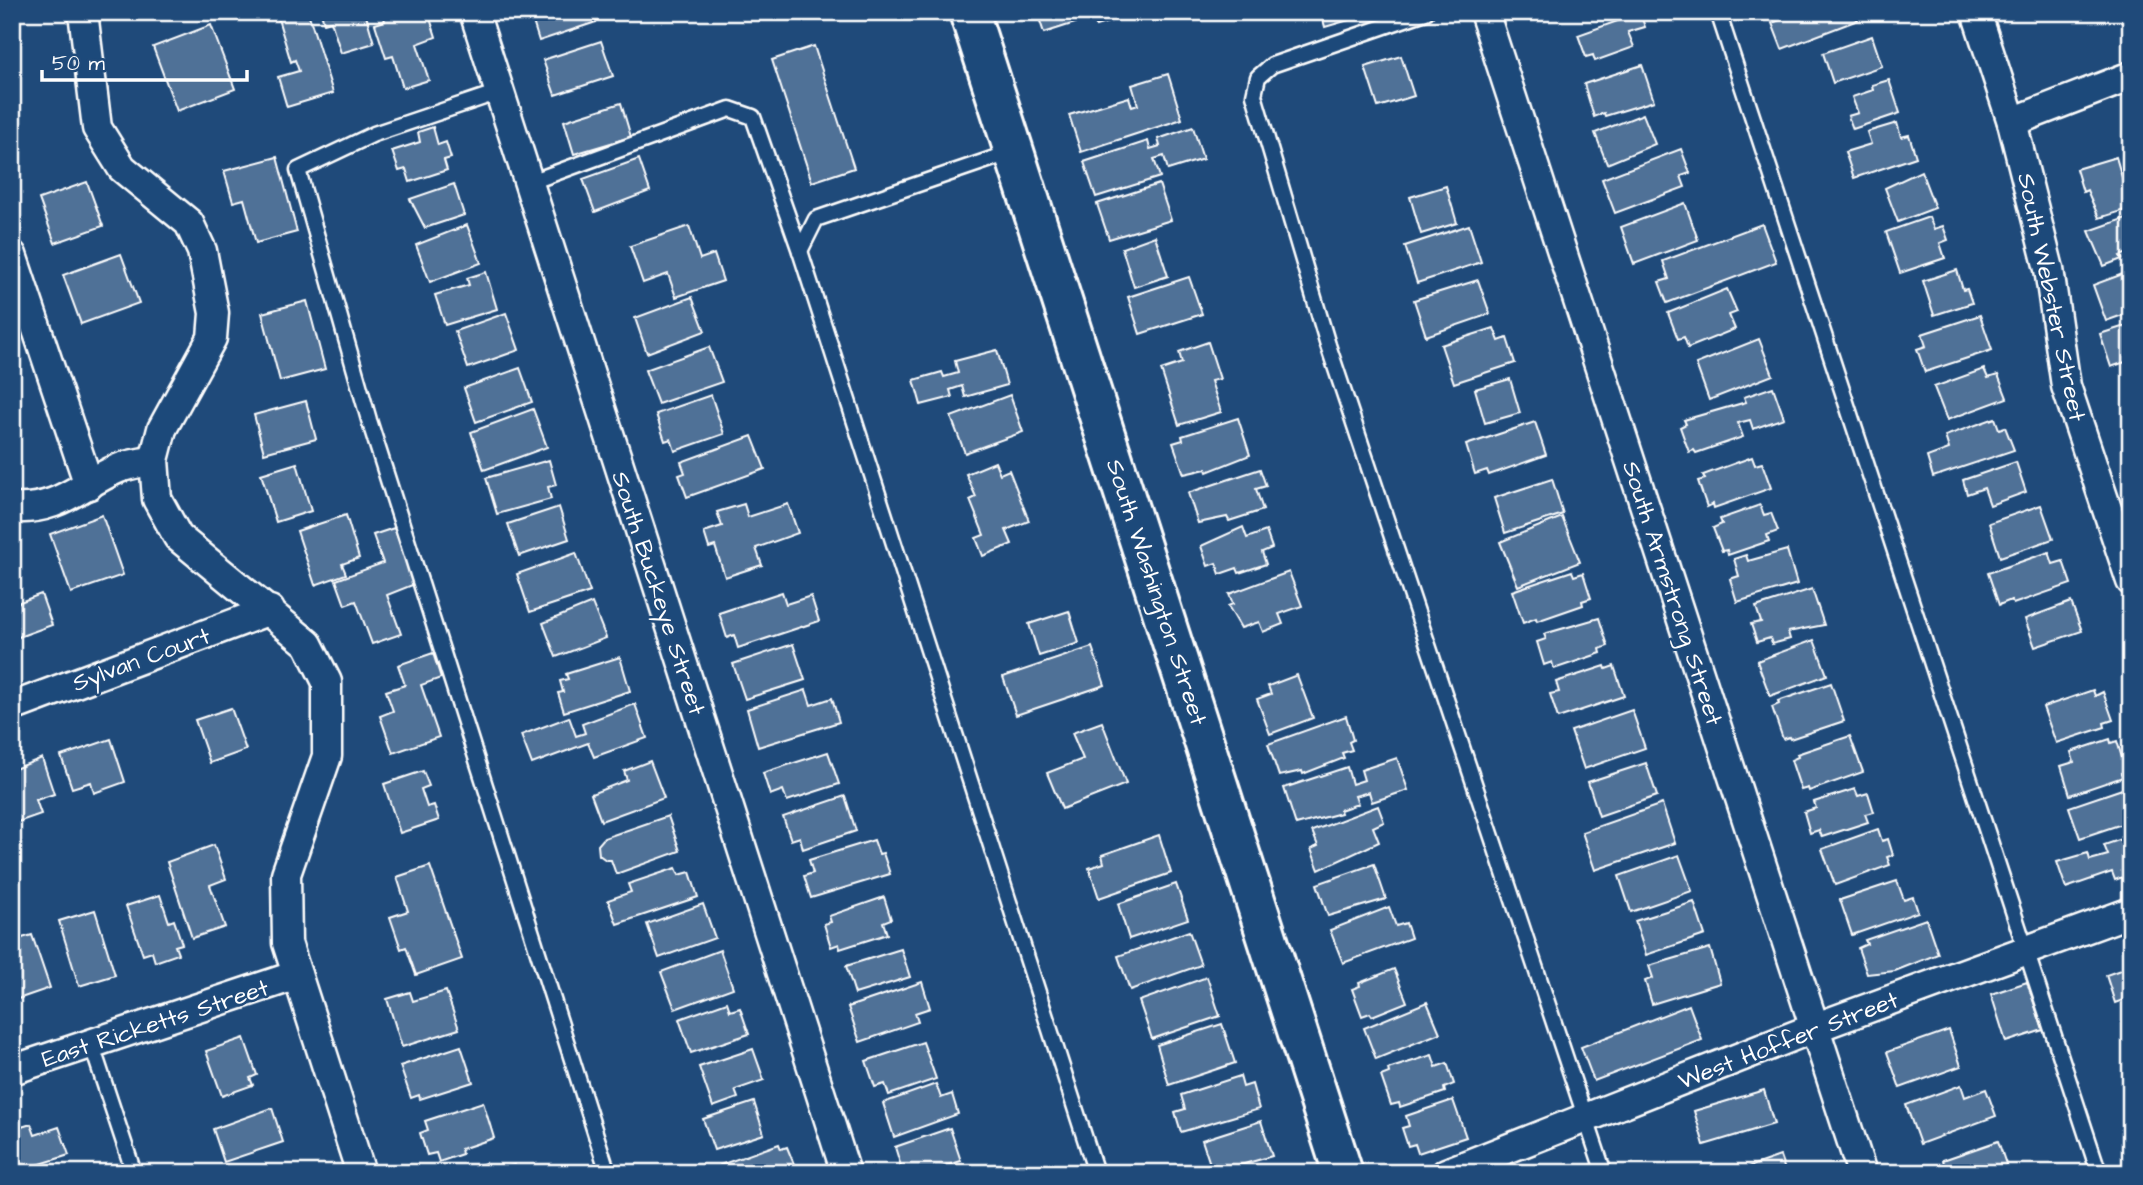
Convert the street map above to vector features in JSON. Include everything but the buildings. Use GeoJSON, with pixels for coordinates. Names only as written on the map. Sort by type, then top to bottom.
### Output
{"type":"FeatureCollection","features":[{"type":"Feature","properties":{"kind":"main road","name":"South Washington Street"},"geometry":{"type":"LineString","coordinates":[[969,12],[1343,1173]]}},
{"type":"Feature","properties":{"kind":"street"},"geometry":{"type":"LineString","coordinates":[[83,12],[97,128],[122,168],[189,223],[202,251],[214,313],[212,338],[162,429],[154,460],[158,499],[178,537],[270,610],[308,644],[327,682],[327,756],[286,874],[287,943],[362,1173]]}},
{"type":"Feature","properties":{"kind":"street","name":"South Buckeye Street"},"geometry":{"type":"LineString","coordinates":[[474,12],[846,1173]]}},
{"type":"Feature","properties":{"kind":"street","name":"South Armstrong Street"},"geometry":{"type":"LineString","coordinates":[[1484,12],[1862,1173]]}},
{"type":"Feature","properties":{"kind":"street","name":"South Webster Street"},"geometry":{"type":"LineString","coordinates":[[1976,12],[2012,122],[2049,269],[2066,386],[2131,581]]}},
{"type":"Feature","properties":{"kind":"street"},"geometry":{"type":"LineString","coordinates":[[2012,122],[2131,76]]}},
{"type":"Feature","properties":{"kind":"street"},"geometry":{"type":"LineString","coordinates":[[12,255],[89,485]]}},
{"type":"Feature","properties":{"kind":"street"},"geometry":{"type":"LineString","coordinates":[[12,508],[35,510],[74,496],[119,467],[154,460]]}},
{"type":"Feature","properties":{"kind":"street","name":"Sylvan Court"},"geometry":{"type":"LineString","coordinates":[[12,707],[270,610]]}},
{"type":"Feature","properties":{"kind":"street","name":"West Hoffer Street"},"geometry":{"type":"LineString","coordinates":[[1446,1173],[1814,1028],[2131,912]]}},
{"type":"Feature","properties":{"kind":"street","name":"East Ricketts Street"},"geometry":{"type":"LineString","coordinates":[[12,1070],[297,975]]}},
{"type":"Feature","properties":{"kind":"lane"},"geometry":{"type":"LineString","coordinates":[[1426,12],[1272,65],[1258,77],[1254,95],[1328,345],[1604,1173]]}},
{"type":"Feature","properties":{"kind":"lane"},"geometry":{"type":"LineString","coordinates":[[1718,12],[2099,1173]]}},
{"type":"Feature","properties":{"kind":"lane"},"geometry":{"type":"LineString","coordinates":[[499,92],[374,134],[298,170],[369,420],[608,1173]]}},
{"type":"Feature","properties":{"kind":"lane"},"geometry":{"type":"LineString","coordinates":[[528,183],[730,108],[753,117],[800,251],[1096,1173]]}},
{"type":"Feature","properties":{"kind":"lane"},"geometry":{"type":"LineString","coordinates":[[800,251],[816,219],[1013,152]]}},
{"type":"Feature","properties":{"kind":"lane"},"geometry":{"type":"LineString","coordinates":[[91,1044],[134,1173]]}}]}
